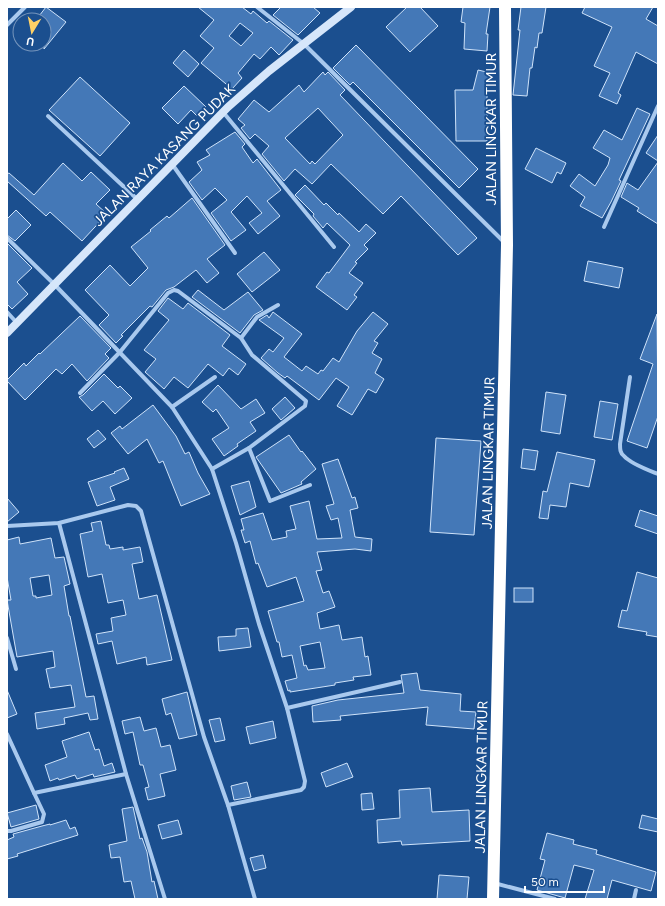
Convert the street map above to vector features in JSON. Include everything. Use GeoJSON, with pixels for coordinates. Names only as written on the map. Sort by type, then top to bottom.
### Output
{"type":"FeatureCollection","features":[{"type":"Feature","properties":{"kind":"highway","name":"JALAN LINGKAR TIMUR"},"geometry":{"type":"LineString","coordinates":[[494,899],[507,244],[505,7]]}},
{"type":"Feature","properties":{"kind":"street"},"geometry":{"type":"LineString","coordinates":[[7,26],[25,7]]}},
{"type":"Feature","properties":{"kind":"street"},"geometry":{"type":"LineString","coordinates":[[257,7],[304,44],[507,244]]}},
{"type":"Feature","properties":{"kind":"street","name":"JALAN RAYA KASANG PUDAK"},"geometry":{"type":"LineString","coordinates":[[7,333],[223,112],[269,71],[351,7]]}},
{"type":"Feature","properties":{"kind":"street"},"geometry":{"type":"LineString","coordinates":[[604,227],[658,106]]}},
{"type":"Feature","properties":{"kind":"street"},"geometry":{"type":"LineString","coordinates":[[223,112],[334,247]]}},
{"type":"Feature","properties":{"kind":"street"},"geometry":{"type":"LineString","coordinates":[[48,116],[137,199]]}},
{"type":"Feature","properties":{"kind":"street"},"geometry":{"type":"LineString","coordinates":[[172,164],[235,253]]}},
{"type":"Feature","properties":{"kind":"street"},"geometry":{"type":"LineString","coordinates":[[7,238],[55,285],[172,407],[212,468],[236,543],[259,624],[287,708],[305,781],[304,787],[301,790],[228,805]]}},
{"type":"Feature","properties":{"kind":"street"},"geometry":{"type":"LineString","coordinates":[[80,393],[120,352],[168,293],[174,290],[178,291],[241,338],[252,355],[306,401],[305,406],[249,448],[212,468]]}},
{"type":"Feature","properties":{"kind":"street"},"geometry":{"type":"LineString","coordinates":[[241,338],[257,317],[278,305]]}},
{"type":"Feature","properties":{"kind":"street"},"geometry":{"type":"LineString","coordinates":[[7,312],[18,323]]}},
{"type":"Feature","properties":{"kind":"street"},"geometry":{"type":"LineString","coordinates":[[172,407],[215,377]]}},
{"type":"Feature","properties":{"kind":"street"},"geometry":{"type":"LineString","coordinates":[[630,377],[620,444],[621,450],[626,458],[646,470],[658,474]]}},
{"type":"Feature","properties":{"kind":"street"},"geometry":{"type":"LineString","coordinates":[[249,448],[270,501],[310,485]]}},
{"type":"Feature","properties":{"kind":"street"},"geometry":{"type":"LineString","coordinates":[[7,526],[59,523],[128,505],[136,506],[141,511],[204,737],[228,805],[255,899]]}},
{"type":"Feature","properties":{"kind":"street"},"geometry":{"type":"LineString","coordinates":[[59,523],[126,774],[165,899]]}},
{"type":"Feature","properties":{"kind":"street"},"geometry":{"type":"LineString","coordinates":[[7,638],[16,669]]}},
{"type":"Feature","properties":{"kind":"street"},"geometry":{"type":"LineString","coordinates":[[287,708],[400,682]]}},
{"type":"Feature","properties":{"kind":"street"},"geometry":{"type":"LineString","coordinates":[[7,734],[44,814],[42,822],[7,831]]}},
{"type":"Feature","properties":{"kind":"street"},"geometry":{"type":"LineString","coordinates":[[34,793],[126,774]]}},
{"type":"Feature","properties":{"kind":"street"},"geometry":{"type":"LineString","coordinates":[[494,883],[555,899]]}},
{"type":"Feature","properties":{"kind":"street"},"geometry":{"type":"LineString","coordinates":[[634,899],[636,890]]}},
{"type":"Feature","properties":{"kind":"building"},"geometry":{"type":"Polygon","coordinates":[[[46,7],[66,22],[52,39],[52,12],[42,12],[46,7]]]}},
{"type":"Feature","properties":{"kind":"building"},"geometry":{"type":"Polygon","coordinates":[[[198,7],[242,7],[251,14],[253,11],[267,23],[269,21],[293,40],[279,55],[271,47],[260,59],[254,54],[238,73],[242,78],[232,89],[201,63],[214,48],[200,36],[214,20],[198,7]],[[240,23],[229,36],[241,46],[253,33],[240,23]]]}},
{"type":"Feature","properties":{"kind":"building"},"geometry":{"type":"Polygon","coordinates":[[[281,7],[313,7],[320,13],[298,35],[273,15],[281,7]]]}},
{"type":"Feature","properties":{"kind":"building"},"geometry":{"type":"Polygon","coordinates":[[[407,7],[420,7],[438,26],[410,52],[386,27],[407,7]]]}},
{"type":"Feature","properties":{"kind":"building"},"geometry":{"type":"Polygon","coordinates":[[[463,7],[490,7],[486,34],[488,34],[487,51],[464,49],[465,23],[461,22],[463,7]]]}},
{"type":"Feature","properties":{"kind":"building"},"geometry":{"type":"Polygon","coordinates":[[[521,7],[546,7],[542,33],[539,33],[532,68],[530,68],[527,96],[513,95],[521,7]]]}},
{"type":"Feature","properties":{"kind":"building"},"geometry":{"type":"Polygon","coordinates":[[[585,7],[653,7],[646,19],[658,26],[658,64],[636,52],[618,93],[621,95],[617,104],[599,96],[610,73],[594,66],[612,27],[582,13],[585,7]]]}},
{"type":"Feature","properties":{"kind":"building"},"geometry":{"type":"Polygon","coordinates":[[[356,45],[478,169],[459,188],[353,82],[350,85],[333,68],[356,45]]]}},
{"type":"Feature","properties":{"kind":"building"},"geometry":{"type":"Polygon","coordinates":[[[184,50],[199,64],[188,77],[173,63],[184,50]]]}},
{"type":"Feature","properties":{"kind":"building"},"geometry":{"type":"Polygon","coordinates":[[[478,70],[491,73],[487,90],[487,141],[456,141],[455,90],[473,90],[478,70]]]}},
{"type":"Feature","properties":{"kind":"building"},"geometry":{"type":"Polygon","coordinates":[[[323,72],[325,75],[328,72],[345,90],[340,95],[477,238],[458,255],[401,196],[383,214],[331,164],[312,184],[295,169],[284,181],[262,154],[269,146],[255,134],[250,139],[241,128],[245,125],[238,119],[254,100],[269,112],[299,85],[304,92],[323,72]],[[318,108],[285,138],[310,164],[312,161],[315,164],[343,135],[318,108]]]}},
{"type":"Feature","properties":{"kind":"building"},"geometry":{"type":"Polygon","coordinates":[[[80,77],[130,123],[100,156],[49,110],[80,77]]]}},
{"type":"Feature","properties":{"kind":"building"},"geometry":{"type":"Polygon","coordinates":[[[184,86],[206,107],[197,116],[191,110],[178,124],[162,108],[184,86]]]}},
{"type":"Feature","properties":{"kind":"building"},"geometry":{"type":"Polygon","coordinates":[[[637,108],[650,114],[619,180],[621,181],[602,218],[580,206],[585,197],[570,186],[579,174],[595,186],[608,165],[610,158],[593,148],[604,130],[622,140],[637,108]]]}},
{"type":"Feature","properties":{"kind":"building"},"geometry":{"type":"Polygon","coordinates":[[[235,132],[245,144],[242,147],[253,163],[257,159],[281,190],[267,201],[280,216],[258,234],[249,223],[262,213],[247,196],[231,212],[246,230],[231,241],[211,213],[227,200],[215,188],[202,200],[189,182],[202,170],[197,162],[210,155],[206,150],[235,132]]]}},
{"type":"Feature","properties":{"kind":"building"},"geometry":{"type":"Polygon","coordinates":[[[658,135],[658,161],[646,153],[658,135]]]}},
{"type":"Feature","properties":{"kind":"building"},"geometry":{"type":"Polygon","coordinates":[[[536,148],[566,163],[561,174],[557,172],[552,183],[525,169],[536,148]]]}},
{"type":"Feature","properties":{"kind":"building"},"geometry":{"type":"Polygon","coordinates":[[[658,162],[658,224],[637,211],[639,208],[621,197],[627,183],[638,190],[658,162]]]}},
{"type":"Feature","properties":{"kind":"building"},"geometry":{"type":"Polygon","coordinates":[[[63,163],[82,181],[91,172],[110,190],[96,204],[107,214],[82,241],[50,212],[46,216],[7,181],[7,174],[9,173],[34,195],[63,163]]]}},
{"type":"Feature","properties":{"kind":"building"},"geometry":{"type":"Polygon","coordinates":[[[305,185],[324,205],[326,203],[338,215],[339,213],[359,232],[366,224],[376,233],[364,245],[368,249],[355,262],[357,263],[349,273],[363,283],[354,295],[357,297],[347,310],[316,287],[327,272],[329,273],[350,245],[327,223],[323,228],[313,216],[314,214],[295,195],[305,185]]]}},
{"type":"Feature","properties":{"kind":"building"},"geometry":{"type":"Polygon","coordinates":[[[192,198],[225,245],[207,259],[219,273],[207,283],[196,270],[174,287],[166,290],[152,307],[150,306],[121,335],[123,336],[116,343],[99,325],[109,315],[85,290],[110,265],[130,286],[148,268],[131,247],[167,216],[169,218],[192,198]]]}},
{"type":"Feature","properties":{"kind":"building"},"geometry":{"type":"Polygon","coordinates":[[[16,210],[31,225],[15,241],[7,235],[7,219],[16,210]]]}},
{"type":"Feature","properties":{"kind":"building"},"geometry":{"type":"Polygon","coordinates":[[[7,243],[32,268],[17,282],[28,294],[12,309],[7,304],[7,243]]]}},
{"type":"Feature","properties":{"kind":"building"},"geometry":{"type":"Polygon","coordinates":[[[264,252],[280,270],[252,292],[237,274],[264,252]]]}},
{"type":"Feature","properties":{"kind":"building"},"geometry":{"type":"Polygon","coordinates":[[[588,261],[623,268],[619,288],[584,281],[588,261]]]}},
{"type":"Feature","properties":{"kind":"building"},"geometry":{"type":"Polygon","coordinates":[[[198,290],[224,310],[248,292],[263,310],[254,315],[240,333],[192,297],[198,290]]]}},
{"type":"Feature","properties":{"kind":"building"},"geometry":{"type":"Polygon","coordinates":[[[168,298],[183,309],[188,303],[230,335],[222,346],[246,364],[238,375],[229,368],[223,376],[208,364],[188,388],[174,377],[164,389],[145,372],[156,359],[144,350],[169,320],[158,311],[168,298]]]}},
{"type":"Feature","properties":{"kind":"building"},"geometry":{"type":"Polygon","coordinates":[[[273,312],[302,334],[284,357],[302,371],[306,366],[318,374],[321,370],[323,371],[333,358],[339,362],[357,331],[373,312],[388,324],[374,341],[378,343],[372,353],[382,359],[375,373],[384,379],[376,393],[368,389],[352,415],[337,406],[349,387],[336,378],[319,400],[287,376],[285,378],[278,373],[261,358],[269,349],[273,352],[284,338],[259,320],[267,315],[269,318],[273,312]]]}},
{"type":"Feature","properties":{"kind":"building"},"geometry":{"type":"Polygon","coordinates":[[[657,314],[658,416],[647,448],[627,441],[653,364],[640,359],[657,314]]]}},
{"type":"Feature","properties":{"kind":"building"},"geometry":{"type":"Polygon","coordinates":[[[80,316],[111,348],[105,354],[109,358],[87,381],[72,364],[62,374],[56,369],[25,400],[7,380],[24,363],[26,366],[39,353],[40,354],[80,316]]]}},
{"type":"Feature","properties":{"kind":"building"},"geometry":{"type":"Polygon","coordinates":[[[104,374],[118,388],[120,386],[132,398],[115,414],[103,401],[92,411],[79,397],[83,395],[104,374]]]}},
{"type":"Feature","properties":{"kind":"building"},"geometry":{"type":"Polygon","coordinates":[[[218,385],[241,409],[256,399],[265,413],[250,422],[256,431],[237,444],[238,446],[224,456],[212,439],[229,428],[216,409],[213,412],[202,402],[218,385]]]}},
{"type":"Feature","properties":{"kind":"building"},"geometry":{"type":"Polygon","coordinates":[[[546,392],[566,395],[560,434],[541,431],[546,392]]]}},
{"type":"Feature","properties":{"kind":"building"},"geometry":{"type":"Polygon","coordinates":[[[285,397],[295,408],[281,420],[272,409],[285,397]]]}},
{"type":"Feature","properties":{"kind":"building"},"geometry":{"type":"Polygon","coordinates":[[[600,401],[618,404],[612,440],[594,437],[600,401]]]}},
{"type":"Feature","properties":{"kind":"building"},"geometry":{"type":"Polygon","coordinates":[[[153,405],[176,436],[185,454],[189,452],[198,473],[210,494],[181,506],[163,461],[159,463],[147,439],[128,454],[111,433],[120,426],[122,429],[153,405]]]}},
{"type":"Feature","properties":{"kind":"building"},"geometry":{"type":"Polygon","coordinates":[[[98,430],[106,439],[94,448],[87,439],[98,430]]]}},
{"type":"Feature","properties":{"kind":"building"},"geometry":{"type":"Polygon","coordinates":[[[289,435],[316,469],[301,482],[302,484],[281,493],[256,457],[289,435]]]}},
{"type":"Feature","properties":{"kind":"building"},"geometry":{"type":"Polygon","coordinates":[[[436,438],[481,441],[474,535],[430,532],[436,438]]]}},
{"type":"Feature","properties":{"kind":"building"},"geometry":{"type":"Polygon","coordinates":[[[523,449],[538,451],[535,470],[521,468],[523,449]]]}},
{"type":"Feature","properties":{"kind":"building"},"geometry":{"type":"Polygon","coordinates":[[[557,452],[595,460],[589,487],[570,483],[566,507],[550,505],[548,519],[539,518],[543,491],[547,492],[557,452]]]}},
{"type":"Feature","properties":{"kind":"building"},"geometry":{"type":"Polygon","coordinates":[[[338,459],[352,498],[355,497],[358,508],[350,510],[355,537],[372,539],[371,551],[355,549],[317,552],[322,570],[316,571],[323,593],[329,591],[335,607],[317,613],[320,629],[339,625],[342,640],[362,637],[365,657],[368,656],[371,675],[353,677],[354,680],[335,683],[335,685],[290,692],[290,690],[288,691],[285,681],[297,678],[292,655],[282,657],[279,642],[277,642],[268,611],[304,601],[296,577],[267,587],[258,563],[256,564],[250,541],[245,543],[241,530],[244,530],[241,519],[263,513],[272,540],[287,537],[286,531],[296,529],[290,506],[309,501],[317,539],[342,538],[338,518],[331,520],[326,506],[334,504],[322,464],[338,459]],[[320,642],[300,646],[304,666],[306,665],[308,670],[325,668],[320,642]]]}},
{"type":"Feature","properties":{"kind":"building"},"geometry":{"type":"Polygon","coordinates":[[[124,468],[129,479],[110,487],[115,500],[97,506],[88,482],[115,473],[114,472],[124,468]]]}},
{"type":"Feature","properties":{"kind":"building"},"geometry":{"type":"Polygon","coordinates":[[[249,481],[256,507],[240,515],[231,486],[249,481]]]}},
{"type":"Feature","properties":{"kind":"building"},"geometry":{"type":"Polygon","coordinates":[[[7,498],[19,512],[7,522],[7,498]]]}},
{"type":"Feature","properties":{"kind":"building"},"geometry":{"type":"Polygon","coordinates":[[[640,510],[658,516],[658,534],[635,526],[640,510]]]}},
{"type":"Feature","properties":{"kind":"building"},"geometry":{"type":"Polygon","coordinates":[[[101,521],[106,545],[109,545],[110,549],[123,547],[123,550],[140,547],[143,562],[132,564],[139,599],[157,595],[172,660],[147,665],[146,657],[117,664],[112,641],[98,644],[96,634],[113,631],[111,618],[126,615],[123,600],[108,603],[102,574],[88,577],[80,534],[93,531],[91,523],[101,521]]]}},
{"type":"Feature","properties":{"kind":"building"},"geometry":{"type":"Polygon","coordinates":[[[19,537],[20,544],[51,538],[55,558],[64,557],[70,584],[64,586],[86,697],[94,696],[98,719],[90,720],[88,713],[64,718],[65,724],[37,729],[35,713],[75,707],[71,685],[50,688],[46,669],[55,667],[53,651],[17,657],[7,600],[11,600],[7,577],[7,540],[19,537]],[[49,575],[30,578],[33,596],[36,596],[36,598],[52,595],[49,575]]]}},
{"type":"Feature","properties":{"kind":"building"},"geometry":{"type":"Polygon","coordinates":[[[637,572],[658,578],[658,637],[646,635],[647,632],[618,627],[622,610],[627,611],[637,572]]]}},
{"type":"Feature","properties":{"kind":"building"},"geometry":{"type":"Polygon","coordinates":[[[514,588],[533,588],[533,602],[514,602],[514,588]]]}},
{"type":"Feature","properties":{"kind":"building"},"geometry":{"type":"Polygon","coordinates":[[[248,628],[251,647],[219,651],[218,637],[236,636],[236,629],[248,628]]]}},
{"type":"Feature","properties":{"kind":"building"},"geometry":{"type":"Polygon","coordinates":[[[417,673],[420,690],[461,694],[460,711],[476,712],[474,729],[426,725],[428,707],[340,716],[341,720],[313,722],[312,706],[338,700],[404,693],[401,675],[417,673]]]}},
{"type":"Feature","properties":{"kind":"building"},"geometry":{"type":"Polygon","coordinates":[[[7,690],[17,714],[7,718],[7,690]]]}},
{"type":"Feature","properties":{"kind":"building"},"geometry":{"type":"Polygon","coordinates":[[[187,692],[197,735],[179,739],[171,713],[166,715],[162,699],[187,692]]]}},
{"type":"Feature","properties":{"kind":"building"},"geometry":{"type":"Polygon","coordinates":[[[140,717],[144,731],[156,728],[161,747],[170,745],[176,770],[160,774],[165,796],[148,800],[145,788],[149,787],[143,765],[140,765],[133,732],[125,734],[122,721],[140,717]]]}},
{"type":"Feature","properties":{"kind":"building"},"geometry":{"type":"Polygon","coordinates":[[[220,718],[225,740],[215,742],[209,720],[220,718]]]}},
{"type":"Feature","properties":{"kind":"building"},"geometry":{"type":"Polygon","coordinates":[[[273,721],[276,738],[250,744],[246,727],[273,721]]]}},
{"type":"Feature","properties":{"kind":"building"},"geometry":{"type":"Polygon","coordinates":[[[89,732],[95,750],[99,749],[104,766],[112,763],[115,772],[94,777],[93,774],[77,779],[75,775],[50,781],[45,765],[67,757],[62,741],[89,732]]]}},
{"type":"Feature","properties":{"kind":"building"},"geometry":{"type":"Polygon","coordinates":[[[347,763],[353,777],[326,787],[321,773],[347,763]]]}},
{"type":"Feature","properties":{"kind":"building"},"geometry":{"type":"Polygon","coordinates":[[[247,782],[251,797],[234,800],[231,786],[247,782]]]}},
{"type":"Feature","properties":{"kind":"building"},"geometry":{"type":"Polygon","coordinates":[[[430,788],[432,812],[469,810],[470,841],[402,845],[401,841],[378,843],[377,820],[400,818],[399,790],[430,788]]]}},
{"type":"Feature","properties":{"kind":"building"},"geometry":{"type":"Polygon","coordinates":[[[372,793],[374,809],[362,810],[361,794],[372,793]]]}},
{"type":"Feature","properties":{"kind":"building"},"geometry":{"type":"Polygon","coordinates":[[[36,805],[39,819],[11,827],[7,813],[36,805]]]}},
{"type":"Feature","properties":{"kind":"building"},"geometry":{"type":"Polygon","coordinates":[[[133,807],[140,839],[142,838],[147,852],[152,882],[154,881],[158,899],[135,899],[131,881],[124,882],[120,857],[111,858],[109,845],[127,841],[122,809],[133,807]]]}},
{"type":"Feature","properties":{"kind":"building"},"geometry":{"type":"Polygon","coordinates":[[[642,815],[658,819],[658,832],[639,828],[642,815]]]}},
{"type":"Feature","properties":{"kind":"building"},"geometry":{"type":"Polygon","coordinates":[[[66,820],[70,829],[75,827],[78,835],[17,854],[18,856],[7,859],[7,840],[14,837],[13,834],[66,820]]]}},
{"type":"Feature","properties":{"kind":"building"},"geometry":{"type":"Polygon","coordinates":[[[178,820],[182,834],[162,839],[158,825],[178,820]]]}},
{"type":"Feature","properties":{"kind":"building"},"geometry":{"type":"Polygon","coordinates":[[[547,833],[574,840],[573,844],[597,850],[596,854],[656,872],[651,891],[612,880],[607,899],[585,899],[594,870],[574,865],[565,898],[537,890],[545,860],[540,859],[547,833]]]}},
{"type":"Feature","properties":{"kind":"building"},"geometry":{"type":"Polygon","coordinates":[[[263,855],[266,868],[254,871],[250,858],[263,855]]]}},
{"type":"Feature","properties":{"kind":"building"},"geometry":{"type":"Polygon","coordinates":[[[439,875],[469,877],[467,899],[437,899],[439,875]]]}}]}
